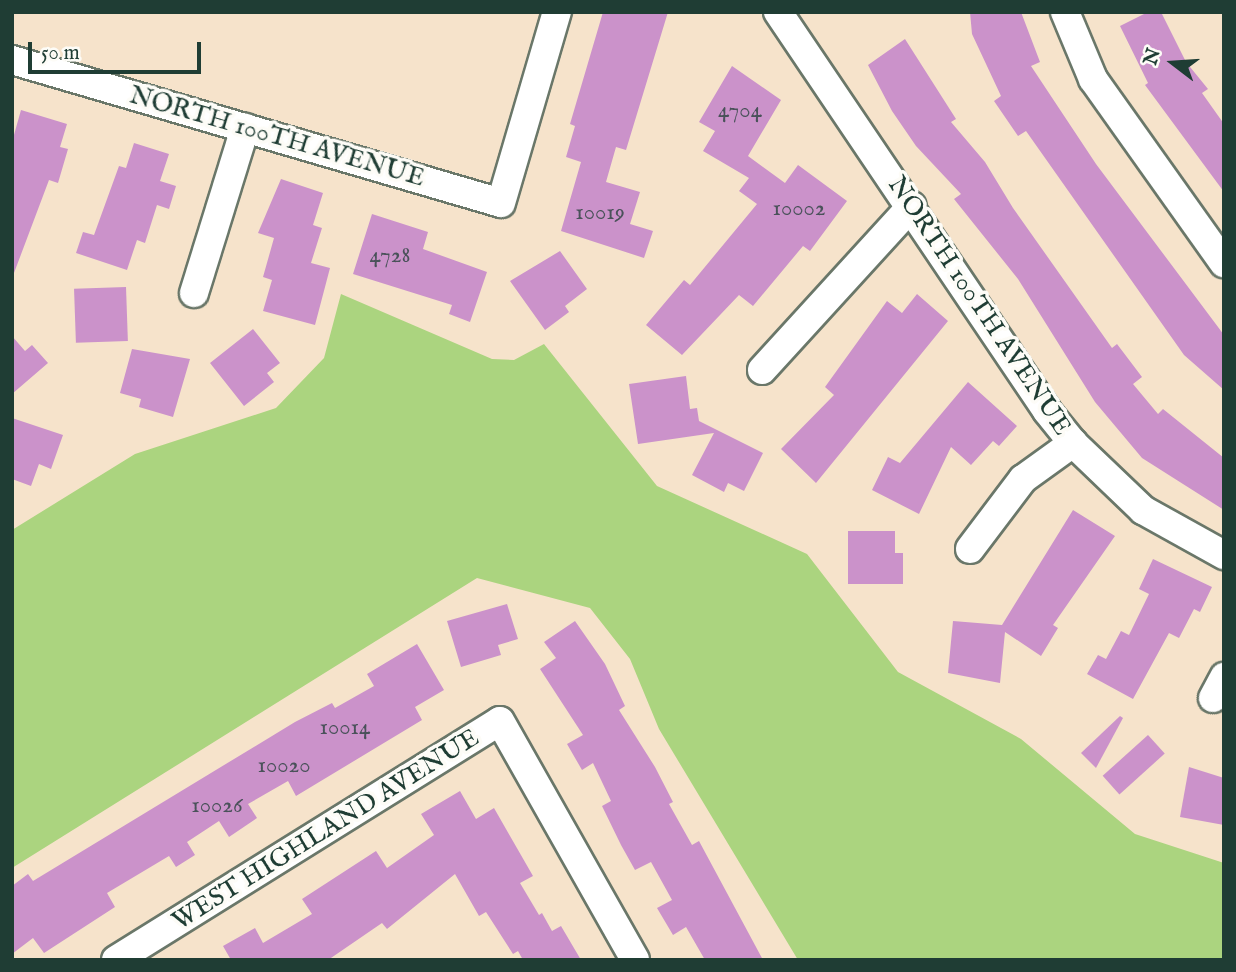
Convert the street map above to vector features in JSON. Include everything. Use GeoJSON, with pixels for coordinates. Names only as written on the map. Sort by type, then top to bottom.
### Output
{"type":"FeatureCollection","features":[{"type":"Feature","properties":{"kind":"street","name":"NORTH 100TH AVENUE"},"geometry":{"type":"LineString","coordinates":[[12,60],[501,203],[557,12]]}},
{"type":"Feature","properties":{"kind":"street","name":"NORTH 100TH AVENUE"},"geometry":{"type":"LineString","coordinates":[[778,12],[912,206],[1047,411],[1073,443],[1143,510],[1224,555]]}},
{"type":"Feature","properties":{"kind":"street"},"geometry":{"type":"LineString","coordinates":[[1065,12],[1093,79],[1224,263]]}},
{"type":"Feature","properties":{"kind":"street"},"geometry":{"type":"LineString","coordinates":[[194,293],[245,128]]}},
{"type":"Feature","properties":{"kind":"street"},"geometry":{"type":"LineString","coordinates":[[762,370],[912,206]]}},
{"type":"Feature","properties":{"kind":"street"},"geometry":{"type":"LineString","coordinates":[[970,549],[1023,479],[1073,443]]}},
{"type":"Feature","properties":{"kind":"street","name":"WEST HIGHLAND AVENUE"},"geometry":{"type":"LineString","coordinates":[[116,960],[500,721],[635,960]]}},
{"type":"Feature","properties":{"kind":"green space"},"geometry":{"type":"Polygon","coordinates":[[[341,294],[492,359],[514,360],[544,344],[657,486],[807,554],[898,672],[1021,739],[1135,834],[1224,863],[1224,960],[798,960],[659,729],[630,659],[590,608],[477,578],[12,868],[12,530],[135,454],[276,408],[324,358],[341,294]]]}},
{"type":"Feature","properties":{"kind":"building"},"geometry":{"type":"Polygon","coordinates":[[[603,12],[668,12],[626,150],[616,147],[606,182],[640,192],[630,224],[653,231],[644,258],[561,231],[581,162],[566,157],[575,126],[570,124],[603,12]]]}},
{"type":"Feature","properties":{"kind":"building"},"geometry":{"type":"Polygon","coordinates":[[[970,12],[1021,12],[1040,62],[1031,66],[1096,164],[1224,335],[1224,390],[1184,355],[1026,131],[1018,136],[994,101],[1001,96],[972,34],[970,12]]]}},
{"type":"Feature","properties":{"kind":"building"},"geometry":{"type":"Polygon","coordinates":[[[1148,12],[1161,12],[1186,62],[1208,89],[1202,93],[1224,124],[1224,192],[1145,85],[1148,83],[1120,26],[1148,12]]]}},
{"type":"Feature","properties":{"kind":"building"},"geometry":{"type":"Polygon","coordinates":[[[905,39],[956,119],[951,122],[985,162],[1013,208],[1112,348],[1117,344],[1142,377],[1133,384],[1158,414],[1163,409],[1224,458],[1224,510],[1142,458],[1095,402],[1018,279],[954,199],[961,194],[916,146],[892,111],[868,65],[905,39]]]}},
{"type":"Feature","properties":{"kind":"building"},"geometry":{"type":"Polygon","coordinates":[[[732,66],[781,100],[748,156],[785,183],[798,165],[847,201],[810,251],[803,246],[753,306],[739,295],[682,355],[646,325],[684,280],[690,285],[757,204],[739,191],[749,178],[703,151],[715,131],[699,122],[732,66]]]}},
{"type":"Feature","properties":{"kind":"building"},"geometry":{"type":"Polygon","coordinates":[[[21,110],[67,124],[60,147],[68,149],[58,183],[49,180],[14,273],[12,142],[21,110]]]}},
{"type":"Feature","properties":{"kind":"building"},"geometry":{"type":"Polygon","coordinates":[[[134,143],[169,154],[160,181],[176,186],[169,209],[157,205],[145,243],[137,240],[127,270],[76,253],[83,232],[94,235],[119,166],[126,168],[134,143]]]}},
{"type":"Feature","properties":{"kind":"building"},"geometry":{"type":"Polygon","coordinates":[[[281,179],[323,193],[313,225],[322,228],[311,263],[330,268],[315,325],[263,311],[272,280],[263,277],[274,238],[258,233],[281,179]]]}},
{"type":"Feature","properties":{"kind":"building"},"geometry":{"type":"Polygon","coordinates":[[[372,214],[428,232],[423,249],[487,272],[470,322],[449,314],[452,305],[353,274],[372,214]]]}},
{"type":"Feature","properties":{"kind":"building"},"geometry":{"type":"Polygon","coordinates":[[[560,251],[587,289],[565,306],[569,312],[545,330],[510,281],[560,251]]]}},
{"type":"Feature","properties":{"kind":"building"},"geometry":{"type":"Polygon","coordinates":[[[126,287],[128,341],[76,343],[74,289],[126,287]]]}},
{"type":"Feature","properties":{"kind":"building"},"geometry":{"type":"Polygon","coordinates":[[[917,294],[948,321],[816,483],[781,449],[834,395],[825,387],[887,301],[902,313],[917,294]]]}},
{"type":"Feature","properties":{"kind":"building"},"geometry":{"type":"Polygon","coordinates":[[[253,329],[280,363],[267,373],[274,382],[244,406],[210,363],[253,329]]]}},
{"type":"Feature","properties":{"kind":"building"},"geometry":{"type":"Polygon","coordinates":[[[12,336],[25,351],[32,345],[48,363],[12,394],[12,336]]]}},
{"type":"Feature","properties":{"kind":"building"},"geometry":{"type":"Polygon","coordinates":[[[132,349],[190,359],[173,417],[139,407],[141,399],[120,393],[132,349]]]}},
{"type":"Feature","properties":{"kind":"building"},"geometry":{"type":"Polygon","coordinates":[[[686,376],[690,409],[697,408],[699,421],[763,453],[744,491],[728,483],[724,492],[692,475],[714,433],[638,444],[629,384],[686,376]]]}},
{"type":"Feature","properties":{"kind":"building"},"geometry":{"type":"Polygon","coordinates":[[[968,382],[1017,426],[999,446],[993,441],[971,465],[951,447],[919,514],[872,490],[888,457],[900,463],[968,382]]]}},
{"type":"Feature","properties":{"kind":"building"},"geometry":{"type":"Polygon","coordinates":[[[12,418],[63,435],[51,469],[39,464],[31,486],[12,479],[12,418]]]}},
{"type":"Feature","properties":{"kind":"building"},"geometry":{"type":"Polygon","coordinates":[[[1073,510],[1115,536],[1053,625],[1058,628],[1041,656],[1005,632],[1000,683],[948,673],[953,621],[1002,625],[1073,510]]]}},
{"type":"Feature","properties":{"kind":"building"},"geometry":{"type":"Polygon","coordinates":[[[848,531],[895,531],[895,553],[903,553],[903,584],[848,584],[848,531]]]}},
{"type":"Feature","properties":{"kind":"building"},"geometry":{"type":"Polygon","coordinates":[[[1153,559],[1212,587],[1200,612],[1194,609],[1179,638],[1169,633],[1133,699],[1087,674],[1098,655],[1106,659],[1121,631],[1129,635],[1149,594],[1139,589],[1153,559]]]}},
{"type":"Feature","properties":{"kind":"building"},"geometry":{"type":"Polygon","coordinates":[[[507,604],[518,639],[498,645],[501,655],[461,667],[447,621],[507,604]]]}},
{"type":"Feature","properties":{"kind":"building"},"geometry":{"type":"Polygon","coordinates":[[[575,621],[605,664],[625,706],[619,710],[655,767],[673,802],[669,804],[692,845],[699,841],[763,960],[705,960],[686,927],[673,935],[657,908],[672,900],[651,862],[635,870],[621,845],[602,806],[611,801],[593,763],[582,770],[567,744],[583,735],[540,669],[556,658],[544,642],[575,621]]]}},
{"type":"Feature","properties":{"kind":"building"},"geometry":{"type":"Polygon","coordinates":[[[417,644],[444,690],[415,707],[422,720],[296,796],[288,781],[248,804],[257,818],[229,837],[219,821],[187,842],[195,855],[176,867],[169,856],[107,893],[115,907],[44,953],[33,938],[12,954],[12,886],[28,874],[33,881],[295,722],[332,703],[335,708],[374,686],[367,674],[417,644]]]}},
{"type":"Feature","properties":{"kind":"building"},"geometry":{"type":"Polygon","coordinates":[[[1120,716],[1123,718],[1096,768],[1081,753],[1120,716]]]}},
{"type":"Feature","properties":{"kind":"building"},"geometry":{"type":"Polygon","coordinates":[[[1148,735],[1165,754],[1119,794],[1103,776],[1148,735]]]}},
{"type":"Feature","properties":{"kind":"building"},"geometry":{"type":"Polygon","coordinates":[[[1189,767],[1224,778],[1224,825],[1180,817],[1189,767]]]}},
{"type":"Feature","properties":{"kind":"building"},"geometry":{"type":"Polygon","coordinates":[[[460,791],[476,819],[494,808],[533,876],[520,883],[552,931],[561,926],[581,960],[523,960],[518,951],[513,954],[486,912],[479,916],[455,874],[387,929],[382,923],[328,960],[231,960],[223,946],[255,928],[263,943],[312,914],[302,899],[376,851],[387,868],[434,835],[421,814],[460,791]]]}}]}
